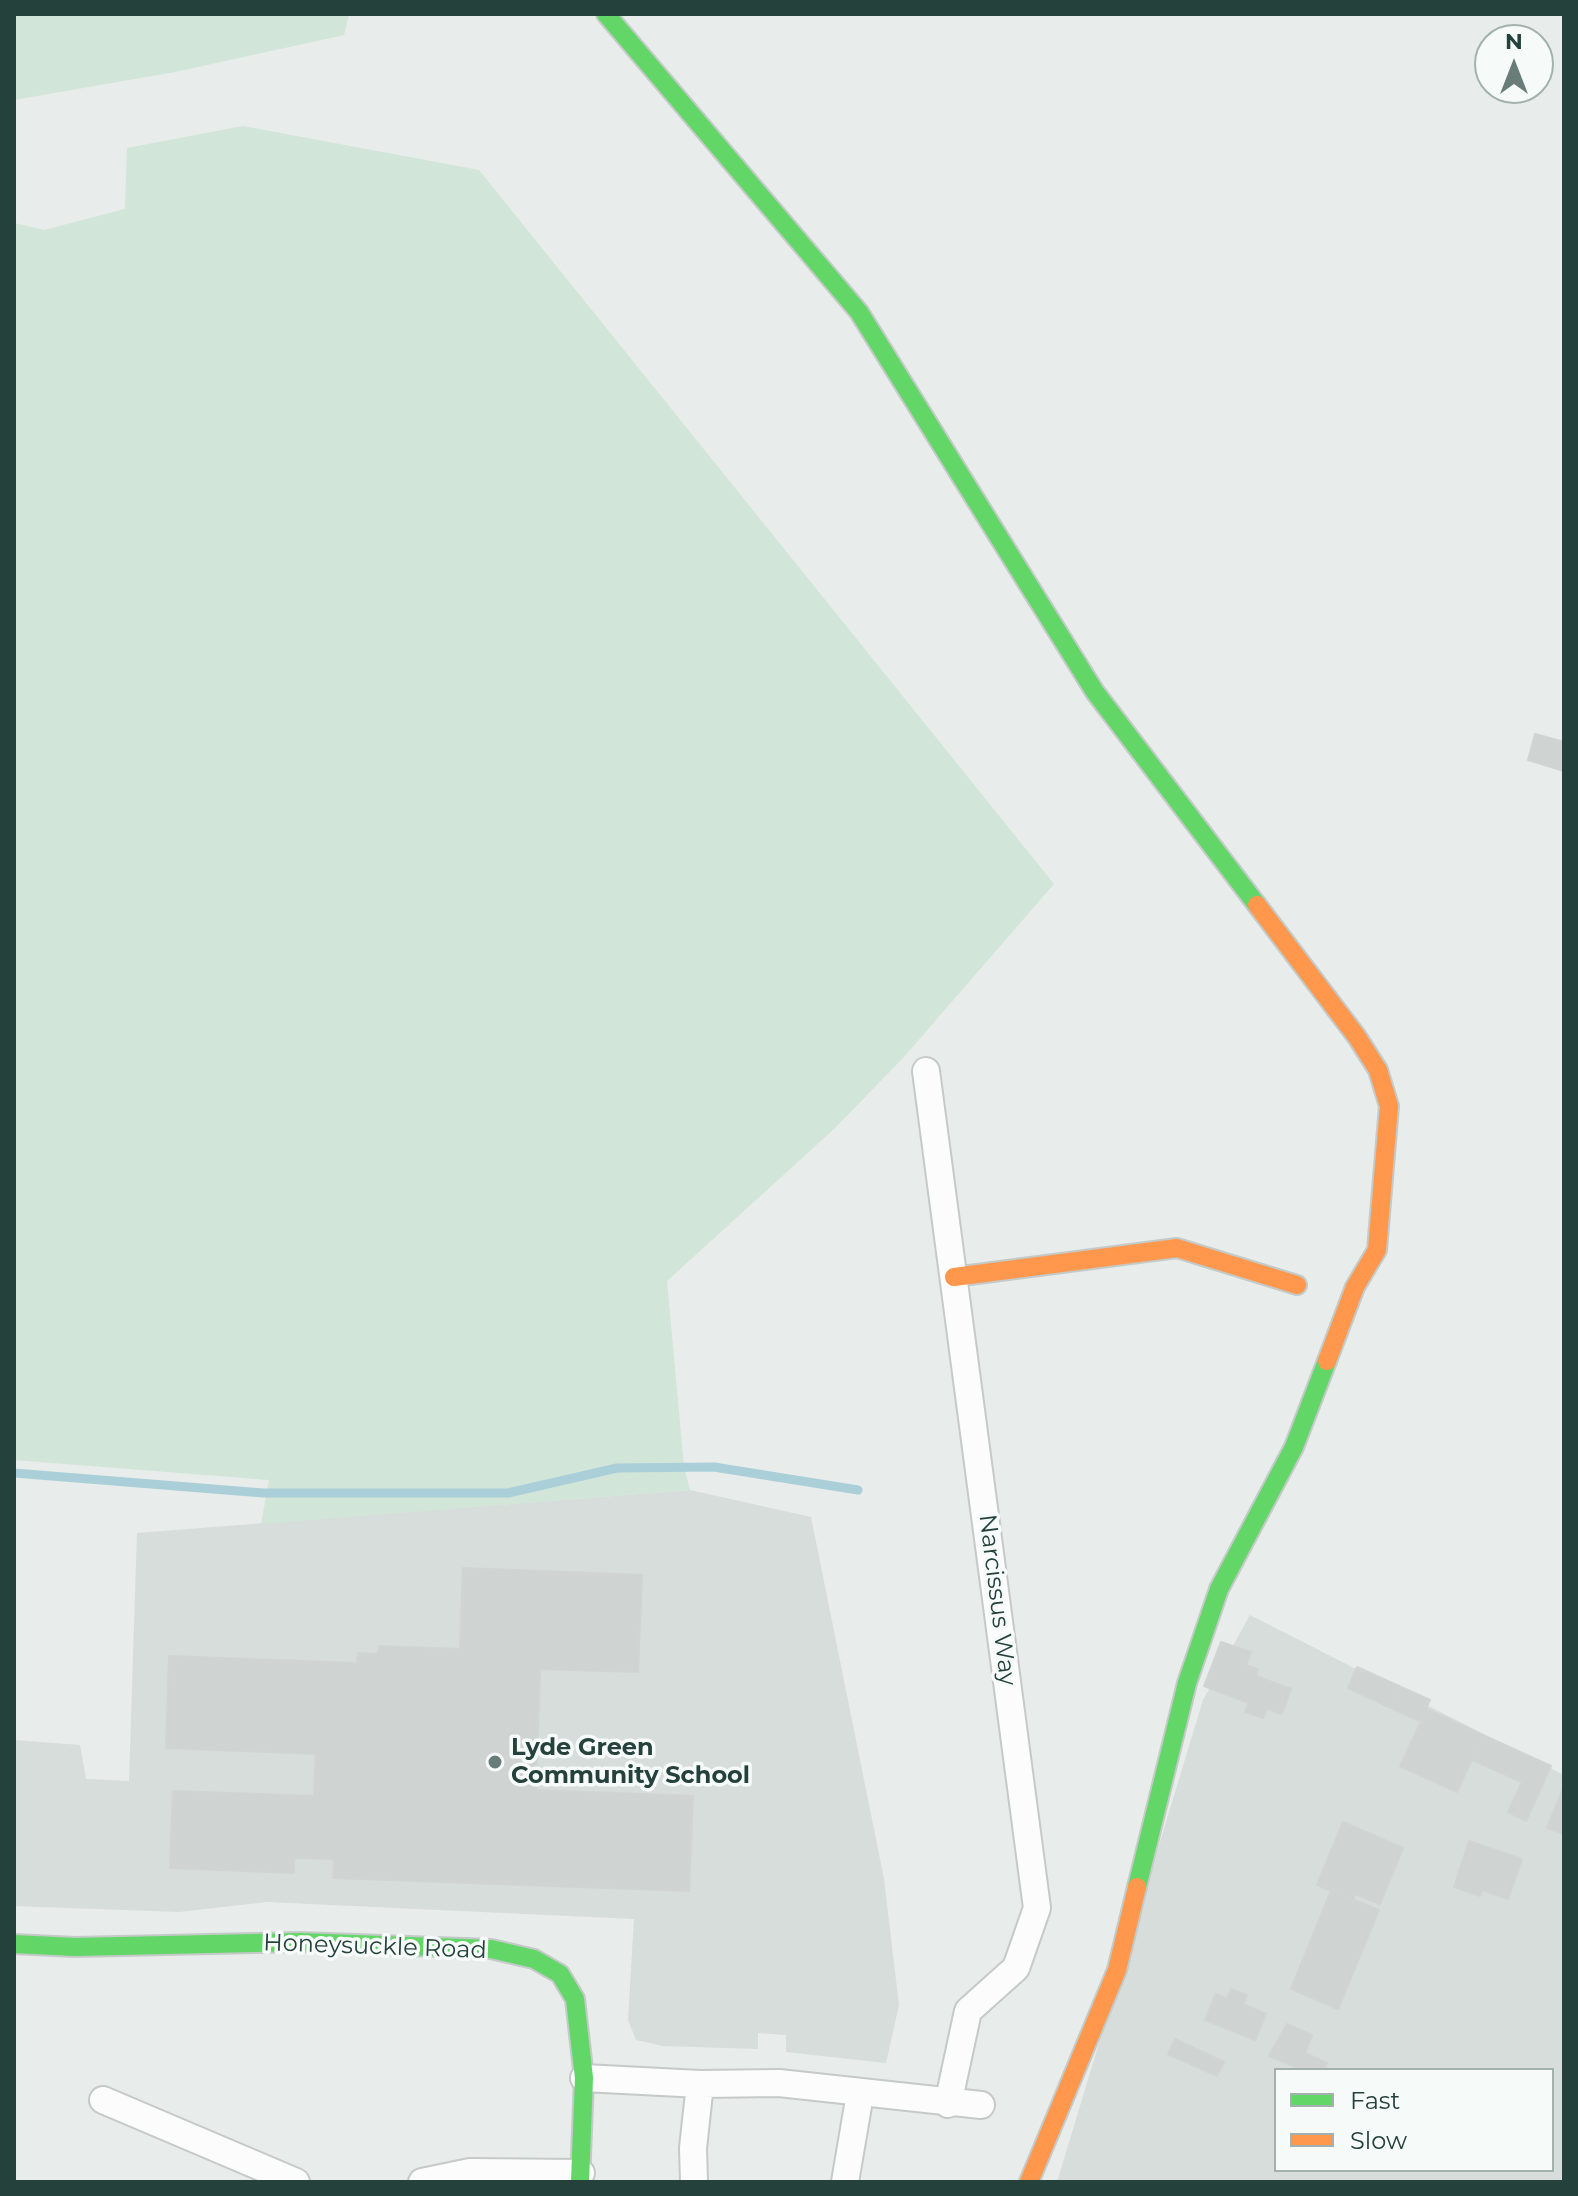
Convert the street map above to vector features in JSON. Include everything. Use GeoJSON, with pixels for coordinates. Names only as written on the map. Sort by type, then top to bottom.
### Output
{"type":"FeatureCollection","features":[{"type":"Feature","properties":{"kind":"street"},"geometry":{"type":"LineString","coordinates":[[606,14],[859,312],[1095,692],[1357,1037],[1378,1070],[1389,1106],[1377,1250],[1355,1287],[1294,1447],[1219,1589],[1187,1683],[1117,1970],[1029,2182]]}},
{"type":"Feature","properties":{"kind":"street","name":"Narcissus Way"},"geometry":{"type":"LineString","coordinates":[[926,1071],[1037,1908],[1016,1968],[968,2011],[948,2104]]}},
{"type":"Feature","properties":{"kind":"street"},"geometry":{"type":"LineString","coordinates":[[954,1277],[1177,1248],[1297,1285]]}},
{"type":"Feature","properties":{"kind":"street","name":"Honeysuckle Road"},"geometry":{"type":"LineString","coordinates":[[14,1944],[75,1947],[300,1942],[491,1949],[534,1959],[560,1974],[575,1999],[584,2078],[580,2178]]}},
{"type":"Feature","properties":{"kind":"street"},"geometry":{"type":"LineString","coordinates":[[584,2078],[700,2084],[779,2083],[948,2104],[981,2105]]}},
{"type":"Feature","properties":{"kind":"street"},"geometry":{"type":"LineString","coordinates":[[694,2182],[693,2148],[700,2084]]}},
{"type":"Feature","properties":{"kind":"street"},"geometry":{"type":"LineString","coordinates":[[845,2182],[860,2094]]}},
{"type":"Feature","properties":{"kind":"street"},"geometry":{"type":"LineString","coordinates":[[103,2100],[296,2182]]}},
{"type":"Feature","properties":{"kind":"street"},"geometry":{"type":"LineString","coordinates":[[422,2182],[470,2172],[580,2178]]}},
{"type":"Feature","properties":{"kind":"shaded area","name":"Lyde Green Community School"},"geometry":{"type":"Polygon","coordinates":[[[690,1490],[811,1517],[884,1879],[899,2005],[886,2063],[786,2052],[786,2035],[758,2033],[758,2049],[663,2046],[636,2040],[628,2020],[634,1919],[267,1902],[179,1912],[14,1906],[14,1740],[80,1745],[86,1779],[129,1781],[137,1533],[690,1490]]]}},
{"type":"Feature","properties":{"kind":"shaded area"},"geometry":{"type":"Polygon","coordinates":[[[1250,1615],[1564,1775],[1564,2182],[1057,2182],[1203,1700],[1250,1615]]]}},
{"type":"Feature","properties":{"kind":"green space"},"geometry":{"type":"Polygon","coordinates":[[[14,14],[349,14],[344,35],[175,72],[14,100],[14,14]]]}},
{"type":"Feature","properties":{"kind":"green space"},"geometry":{"type":"Polygon","coordinates":[[[243,126],[479,170],[1054,884],[903,1058],[834,1129],[667,1281],[684,1467],[690,1490],[261,1524],[269,1480],[14,1460],[14,223],[44,230],[125,209],[127,148],[243,126]]]}},
{"type":"Feature","properties":{"kind":"building"},"geometry":{"type":"Polygon","coordinates":[[[1535,734],[1564,742],[1564,771],[1528,760],[1535,734]]]}},
{"type":"Feature","properties":{"kind":"building"},"geometry":{"type":"Polygon","coordinates":[[[463,1568],[642,1575],[638,1672],[540,1669],[536,1790],[693,1796],[689,1891],[333,1878],[334,1859],[294,1858],[294,1873],[170,1868],[173,1791],[314,1796],[316,1754],[166,1748],[169,1656],[357,1663],[358,1653],[378,1654],[379,1646],[460,1649],[463,1568]]]}},
{"type":"Feature","properties":{"kind":"building"},"geometry":{"type":"Polygon","coordinates":[[[1221,1642],[1251,1652],[1246,1665],[1258,1669],[1256,1676],[1291,1689],[1282,1714],[1267,1709],[1263,1718],[1245,1712],[1249,1703],[1204,1686],[1221,1642]]]}},
{"type":"Feature","properties":{"kind":"building"},"geometry":{"type":"Polygon","coordinates":[[[1357,1667],[1401,1687],[1391,1708],[1348,1688],[1357,1667]]]}},
{"type":"Feature","properties":{"kind":"building"},"geometry":{"type":"Polygon","coordinates":[[[1401,1687],[1430,1700],[1420,1721],[1391,1708],[1401,1687]]]}},
{"type":"Feature","properties":{"kind":"building"},"geometry":{"type":"Polygon","coordinates":[[[1427,1709],[1483,1735],[1457,1792],[1400,1766],[1427,1709]]]}},
{"type":"Feature","properties":{"kind":"building"},"geometry":{"type":"Polygon","coordinates":[[[1483,1735],[1551,1766],[1526,1821],[1508,1812],[1522,1782],[1472,1760],[1483,1735]]]}},
{"type":"Feature","properties":{"kind":"building"},"geometry":{"type":"Polygon","coordinates":[[[1564,1786],[1564,1834],[1547,1828],[1564,1786]]]}},
{"type":"Feature","properties":{"kind":"building"},"geometry":{"type":"Polygon","coordinates":[[[1343,1822],[1403,1848],[1380,1904],[1355,1894],[1353,1900],[1317,1885],[1343,1822]]]}},
{"type":"Feature","properties":{"kind":"building"},"geometry":{"type":"Polygon","coordinates":[[[1469,1841],[1522,1859],[1508,1899],[1482,1890],[1480,1896],[1454,1887],[1469,1841]]]}},
{"type":"Feature","properties":{"kind":"building"},"geometry":{"type":"Polygon","coordinates":[[[1331,1891],[1379,1910],[1338,2009],[1291,1989],[1331,1891]]]}},
{"type":"Feature","properties":{"kind":"building"},"geometry":{"type":"Polygon","coordinates":[[[1231,1989],[1247,1995],[1243,2004],[1266,2014],[1255,2040],[1205,2020],[1216,1994],[1227,1999],[1231,1989]]]}},
{"type":"Feature","properties":{"kind":"building"},"geometry":{"type":"Polygon","coordinates":[[[1287,2024],[1312,2035],[1305,2053],[1327,2063],[1325,2068],[1298,2068],[1269,2056],[1287,2024]]]}},
{"type":"Feature","properties":{"kind":"building"},"geometry":{"type":"Polygon","coordinates":[[[1175,2039],[1224,2062],[1217,2076],[1168,2054],[1175,2039]]]}},
{"type":"Feature","properties":{"kind":"waterway"},"geometry":{"type":"LineString","coordinates":[[14,1473],[263,1493],[508,1493],[617,1468],[714,1467],[858,1490]]}},
{"type":"Feature","properties":{"kind":"traffic: fast"},"geometry":{"type":"LineString","coordinates":[[606,14],[859,312],[1095,692],[1257,905]]}},
{"type":"Feature","properties":{"kind":"traffic: fast"},"geometry":{"type":"LineString","coordinates":[[1137,1887],[1187,1683],[1219,1589],[1294,1447],[1327,1361]]}},
{"type":"Feature","properties":{"kind":"traffic: fast"},"geometry":{"type":"LineString","coordinates":[[14,1944],[75,1947],[300,1942],[491,1949],[534,1959],[560,1974],[575,1999],[584,2078],[580,2182]]}},
{"type":"Feature","properties":{"kind":"traffic: slow"},"geometry":{"type":"LineString","coordinates":[[1257,905],[1357,1037],[1378,1070],[1389,1106],[1377,1250],[1355,1287],[1327,1361]]}},
{"type":"Feature","properties":{"kind":"traffic: slow"},"geometry":{"type":"LineString","coordinates":[[954,1277],[1177,1248],[1297,1285]]}},
{"type":"Feature","properties":{"kind":"traffic: slow"},"geometry":{"type":"LineString","coordinates":[[1029,2182],[1117,1970],[1137,1887]]}},
{"type":"Feature","properties":{"kind":"place","name":"Lyde Green Community School"},"geometry":{"type":"Point","coordinates":[495,1762]}}]}
